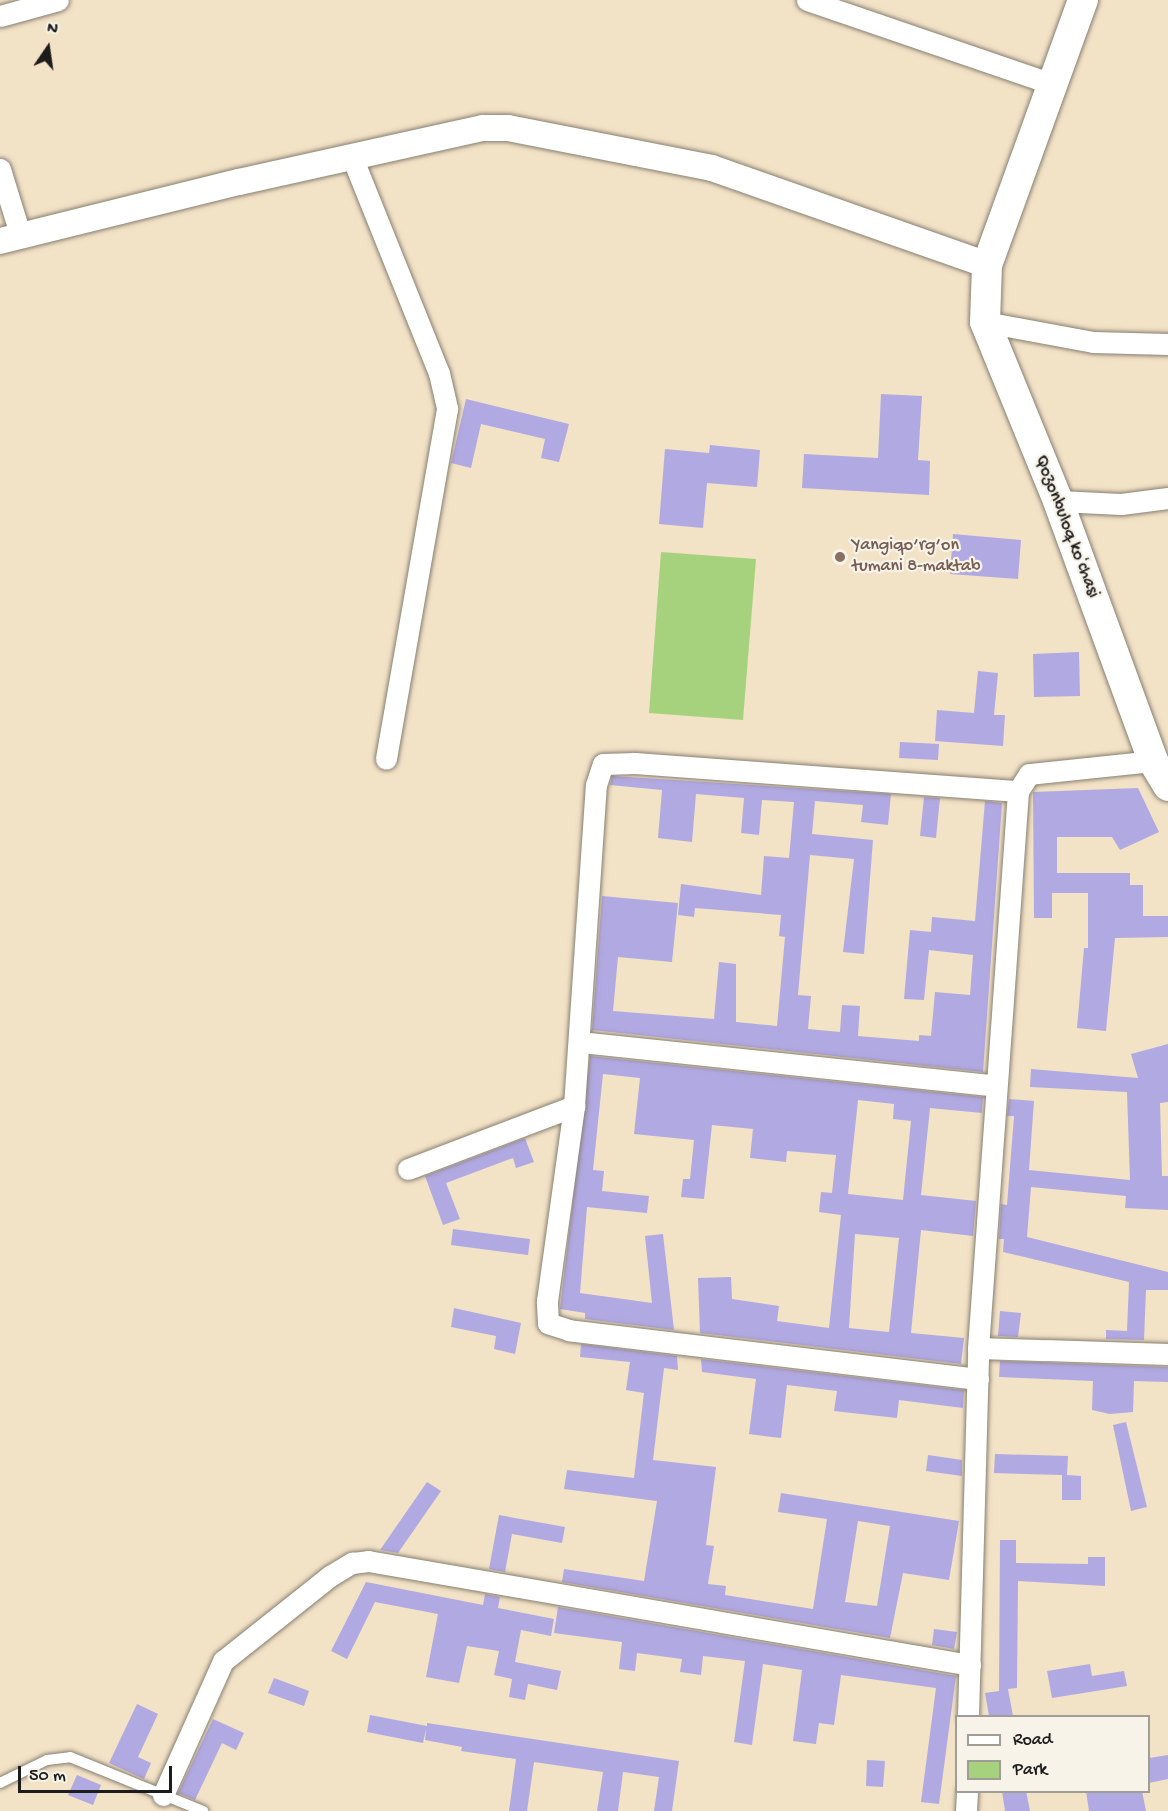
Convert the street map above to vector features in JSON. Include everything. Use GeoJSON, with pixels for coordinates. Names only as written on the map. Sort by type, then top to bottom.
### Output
{"type":"FeatureCollection","features":[{"type":"Feature","properties":{"kind":"main road","name":"Qozonbuloq koʻchasi"},"geometry":{"type":"LineString","coordinates":[[1083,0],[1050,83],[987,265],[985,322],[1058,501],[1161,774]]}},
{"type":"Feature","properties":{"kind":"street"},"geometry":{"type":"LineString","coordinates":[[0,16],[58,0]]}},
{"type":"Feature","properties":{"kind":"street"},"geometry":{"type":"LineString","coordinates":[[807,0],[1050,83]]}},
{"type":"Feature","properties":{"kind":"street"},"geometry":{"type":"LineString","coordinates":[[0,169],[10,238],[483,128],[520,130],[712,168],[987,265]]}},
{"type":"Feature","properties":{"kind":"street"},"geometry":{"type":"LineString","coordinates":[[352,157],[439,372],[447,409],[386,759]]}},
{"type":"Feature","properties":{"kind":"street"},"geometry":{"type":"LineString","coordinates":[[985,322],[1093,342],[1168,344]]}},
{"type":"Feature","properties":{"kind":"street"},"geometry":{"type":"LineString","coordinates":[[1058,501],[1121,504],[1168,498]]}},
{"type":"Feature","properties":{"kind":"street"},"geometry":{"type":"LineString","coordinates":[[978,1380],[569,1330],[548,1323],[547,1301],[574,1106],[596,785],[603,764],[635,763],[1018,791]]}},
{"type":"Feature","properties":{"kind":"street"},"geometry":{"type":"LineString","coordinates":[[969,1715],[978,1348],[1018,791],[1029,774],[1161,774]]}},
{"type":"Feature","properties":{"kind":"street"},"geometry":{"type":"LineString","coordinates":[[580,1041],[996,1086]]}},
{"type":"Feature","properties":{"kind":"street"},"geometry":{"type":"LineString","coordinates":[[408,1169],[574,1106]]}},
{"type":"Feature","properties":{"kind":"street"},"geometry":{"type":"LineString","coordinates":[[978,1348],[1168,1354]]}},
{"type":"Feature","properties":{"kind":"street"},"geometry":{"type":"LineString","coordinates":[[163,1795],[223,1661],[330,1576],[352,1563],[368,1561],[970,1665]]}},
{"type":"Feature","properties":{"kind":"street"},"geometry":{"type":"LineString","coordinates":[[966,1811],[967,1793]]}},
{"type":"Feature","properties":{"kind":"lane"},"geometry":{"type":"LineString","coordinates":[[0,1783],[47,1760],[70,1757],[203,1811]]}},
{"type":"Feature","properties":{"kind":"green space"},"geometry":{"type":"Polygon","coordinates":[[[661,552],[756,559],[743,720],[649,713],[661,552]]]}},
{"type":"Feature","properties":{"kind":"building"},"geometry":{"type":"Polygon","coordinates":[[[881,394],[922,396],[918,460],[930,461],[929,495],[802,488],[804,454],[878,458],[881,394]]]}},
{"type":"Feature","properties":{"kind":"building"},"geometry":{"type":"Polygon","coordinates":[[[466,399],[569,424],[559,462],[541,458],[545,439],[481,424],[471,468],[451,463],[466,399]]]}},
{"type":"Feature","properties":{"kind":"building"},"geometry":{"type":"Polygon","coordinates":[[[710,445],[760,450],[757,487],[707,483],[703,528],[659,524],[665,449],[709,453],[710,445]]]}},
{"type":"Feature","properties":{"kind":"building"},"geometry":{"type":"Polygon","coordinates":[[[953,534],[1021,540],[1018,579],[950,574],[953,534]]]}},
{"type":"Feature","properties":{"kind":"building"},"geometry":{"type":"Polygon","coordinates":[[[1079,652],[1080,696],[1034,697],[1033,654],[1079,652]]]}},
{"type":"Feature","properties":{"kind":"building"},"geometry":{"type":"Polygon","coordinates":[[[978,671],[998,673],[994,715],[1005,715],[1003,746],[935,741],[937,710],[974,713],[978,671]]]}},
{"type":"Feature","properties":{"kind":"building"},"geometry":{"type":"Polygon","coordinates":[[[900,742],[939,744],[938,760],[899,758],[900,742]]]}},
{"type":"Feature","properties":{"kind":"building"},"geometry":{"type":"Polygon","coordinates":[[[612,776],[891,794],[888,825],[861,822],[863,805],[815,801],[812,834],[873,840],[864,954],[843,952],[854,859],[810,855],[798,995],[811,996],[808,1029],[840,1032],[842,1005],[860,1006],[858,1036],[919,1041],[919,1035],[931,1036],[935,992],[970,995],[973,955],[929,950],[924,1000],[904,999],[910,930],[931,932],[932,917],[975,921],[985,801],[1002,803],[983,1072],[592,1030],[602,896],[678,903],[672,962],[618,957],[613,1011],[714,1019],[719,962],[736,964],[736,1022],[777,1026],[785,937],[779,936],[781,915],[695,908],[694,917],[678,915],[681,884],[761,895],[764,856],[789,858],[794,802],[762,800],[759,835],[741,833],[744,798],[696,794],[692,842],[658,838],[662,790],[610,785],[612,776]]]}},
{"type":"Feature","properties":{"kind":"building"},"geometry":{"type":"Polygon","coordinates":[[[1138,788],[1159,832],[1120,850],[1112,837],[1057,837],[1057,873],[1130,873],[1130,885],[1143,885],[1143,916],[1168,916],[1168,937],[1115,938],[1106,1031],[1077,1028],[1084,948],[1088,948],[1088,893],[1052,893],[1052,918],[1034,918],[1033,792],[1138,788]]]}},
{"type":"Feature","properties":{"kind":"building"},"geometry":{"type":"Polygon","coordinates":[[[924,797],[940,798],[936,838],[920,836],[924,797]]]}},
{"type":"Feature","properties":{"kind":"building"},"geometry":{"type":"Polygon","coordinates":[[[1168,1044],[1168,1102],[1160,1103],[1162,1176],[1168,1176],[1168,1210],[1125,1208],[1126,1196],[1031,1187],[1027,1237],[1168,1272],[1168,1290],[1146,1290],[1144,1340],[1106,1339],[1106,1330],[1127,1331],[1129,1282],[1003,1252],[1004,1239],[999,1239],[1001,1204],[1007,1205],[1014,1116],[1007,1116],[1009,1099],[1034,1101],[1029,1170],[1130,1180],[1127,1092],[1030,1087],[1031,1069],[1138,1078],[1131,1054],[1168,1044]]]}},
{"type":"Feature","properties":{"kind":"building"},"geometry":{"type":"Polygon","coordinates":[[[590,1056],[983,1097],[982,1113],[930,1108],[921,1195],[976,1201],[973,1236],[921,1230],[911,1333],[964,1338],[961,1364],[700,1333],[698,1278],[731,1277],[732,1299],[779,1306],[777,1321],[829,1328],[841,1215],[819,1212],[821,1192],[832,1193],[836,1155],[787,1151],[786,1162],[750,1158],[753,1129],[712,1125],[704,1199],[681,1197],[683,1179],[690,1179],[694,1140],[634,1134],[640,1078],[603,1074],[593,1170],[604,1171],[602,1191],[649,1196],[647,1213],[587,1207],[580,1293],[652,1303],[645,1236],[663,1234],[674,1330],[585,1319],[585,1313],[560,1309],[590,1056]],[[858,1100],[848,1194],[903,1200],[911,1121],[893,1119],[894,1104],[858,1100]],[[855,1234],[849,1328],[889,1332],[899,1238],[855,1234]]]}},
{"type":"Feature","properties":{"kind":"building"},"geometry":{"type":"Polygon","coordinates":[[[525,1138],[534,1162],[516,1168],[513,1158],[446,1183],[460,1219],[443,1225],[425,1176],[525,1138]]]}},
{"type":"Feature","properties":{"kind":"building"},"geometry":{"type":"Polygon","coordinates":[[[453,1229],[530,1239],[528,1255],[451,1245],[453,1229]]]}},
{"type":"Feature","properties":{"kind":"building"},"geometry":{"type":"Polygon","coordinates":[[[454,1308],[521,1323],[515,1354],[494,1349],[496,1336],[451,1327],[454,1308]]]}},
{"type":"Feature","properties":{"kind":"building"},"geometry":{"type":"Polygon","coordinates":[[[1000,1311],[1021,1313],[1018,1337],[998,1336],[1000,1311]]]}},
{"type":"Feature","properties":{"kind":"building"},"geometry":{"type":"Polygon","coordinates":[[[581,1344],[677,1356],[678,1370],[664,1368],[653,1460],[716,1467],[706,1545],[714,1546],[708,1584],[726,1586],[725,1595],[813,1609],[827,1519],[778,1512],[781,1493],[959,1521],[949,1580],[903,1573],[890,1638],[562,1582],[564,1569],[644,1581],[657,1501],[564,1489],[567,1470],[634,1478],[644,1393],[626,1390],[630,1362],[580,1357],[581,1344]],[[858,1521],[845,1602],[877,1606],[890,1526],[858,1521]]]}},
{"type":"Feature","properties":{"kind":"building"},"geometry":{"type":"Polygon","coordinates":[[[701,1359],[964,1390],[963,1408],[899,1400],[897,1418],[834,1411],[837,1391],[787,1385],[781,1438],[749,1434],[756,1379],[702,1372],[701,1359]]]}},
{"type":"Feature","properties":{"kind":"building"},"geometry":{"type":"Polygon","coordinates":[[[1000,1361],[1168,1367],[1168,1382],[1134,1381],[1133,1412],[1110,1414],[1092,1410],[1093,1381],[999,1377],[1000,1361]]]}},
{"type":"Feature","properties":{"kind":"building"},"geometry":{"type":"Polygon","coordinates":[[[1126,1422],[1147,1507],[1131,1511],[1113,1425],[1126,1422]]]}},
{"type":"Feature","properties":{"kind":"building"},"geometry":{"type":"Polygon","coordinates":[[[995,1454],[1068,1456],[1067,1475],[1081,1476],[1081,1500],[1062,1500],[1062,1475],[994,1473],[995,1454]]]}},
{"type":"Feature","properties":{"kind":"building"},"geometry":{"type":"Polygon","coordinates":[[[928,1455],[962,1460],[962,1476],[926,1471],[928,1455]]]}},
{"type":"Feature","properties":{"kind":"building"},"geometry":{"type":"Polygon","coordinates":[[[427,1482],[441,1491],[398,1553],[380,1550],[427,1482]]]}},
{"type":"Feature","properties":{"kind":"building"},"geometry":{"type":"Polygon","coordinates":[[[499,1515],[565,1527],[562,1543],[512,1534],[505,1572],[489,1569],[499,1515]]]}},
{"type":"Feature","properties":{"kind":"building"},"geometry":{"type":"Polygon","coordinates":[[[1000,1540],[1016,1540],[1016,1563],[1088,1564],[1088,1557],[1105,1557],[1105,1586],[1018,1581],[1017,1688],[1008,1689],[1013,1715],[989,1715],[985,1693],[999,1691],[1000,1540]]]}},
{"type":"Feature","properties":{"kind":"building"},"geometry":{"type":"Polygon","coordinates":[[[366,1582],[483,1605],[485,1594],[500,1597],[498,1608],[554,1619],[551,1636],[521,1630],[515,1662],[561,1671],[557,1690],[528,1684],[525,1700],[509,1697],[512,1679],[494,1675],[499,1651],[467,1646],[459,1683],[426,1677],[438,1614],[375,1602],[347,1659],[331,1651],[366,1582]]]}},
{"type":"Feature","properties":{"kind":"building"},"geometry":{"type":"Polygon","coordinates":[[[558,1607],[956,1676],[939,1804],[921,1802],[936,1688],[841,1675],[834,1725],[819,1723],[816,1744],[793,1741],[802,1670],[763,1664],[752,1745],[734,1742],[745,1661],[703,1656],[701,1675],[680,1672],[682,1659],[637,1653],[635,1671],[619,1669],[622,1642],[554,1633],[558,1607]]]}},
{"type":"Feature","properties":{"kind":"building"},"geometry":{"type":"Polygon","coordinates":[[[934,1629],[957,1632],[954,1649],[932,1645],[934,1629]]]}},
{"type":"Feature","properties":{"kind":"building"},"geometry":{"type":"Polygon","coordinates":[[[1090,1664],[1092,1676],[1124,1671],[1127,1686],[1052,1698],[1047,1671],[1090,1664]]]}},
{"type":"Feature","properties":{"kind":"building"},"geometry":{"type":"Polygon","coordinates":[[[274,1678],[309,1691],[304,1706],[268,1693],[274,1678]]]}},
{"type":"Feature","properties":{"kind":"building"},"geometry":{"type":"Polygon","coordinates":[[[137,1704],[158,1714],[138,1757],[151,1763],[144,1779],[109,1763],[137,1704]]]}},
{"type":"Feature","properties":{"kind":"building"},"geometry":{"type":"Polygon","coordinates":[[[370,1715],[427,1726],[427,1723],[679,1761],[672,1811],[654,1811],[659,1777],[623,1772],[618,1811],[597,1811],[603,1772],[534,1762],[527,1811],[509,1811],[516,1759],[461,1751],[462,1747],[425,1740],[426,1729],[423,1743],[367,1732],[370,1715]]]}},
{"type":"Feature","properties":{"kind":"building"},"geometry":{"type":"Polygon","coordinates":[[[213,1719],[244,1733],[236,1750],[222,1743],[195,1800],[178,1793],[213,1719]]]}},
{"type":"Feature","properties":{"kind":"building"},"geometry":{"type":"Polygon","coordinates":[[[1168,1755],[1168,1779],[1150,1783],[1150,1758],[1168,1755]]]}},
{"type":"Feature","properties":{"kind":"building"},"geometry":{"type":"Polygon","coordinates":[[[867,1760],[885,1761],[883,1787],[866,1786],[867,1760]]]}},
{"type":"Feature","properties":{"kind":"building"},"geometry":{"type":"Polygon","coordinates":[[[77,1775],[101,1785],[93,1805],[68,1795],[77,1775]]]}},
{"type":"Feature","properties":{"kind":"building"},"geometry":{"type":"Polygon","coordinates":[[[1002,1793],[1026,1793],[1030,1811],[1005,1811],[1002,1793]]]}},
{"type":"Feature","properties":{"kind":"building"},"geometry":{"type":"Polygon","coordinates":[[[1086,1793],[1142,1793],[1146,1811],[1089,1811],[1086,1793]]]}},
{"type":"Feature","properties":{"kind":"place","name":"Yangiqo’rg’on tumani 8-maktab"},"geometry":{"type":"Point","coordinates":[840,557]}}]}
